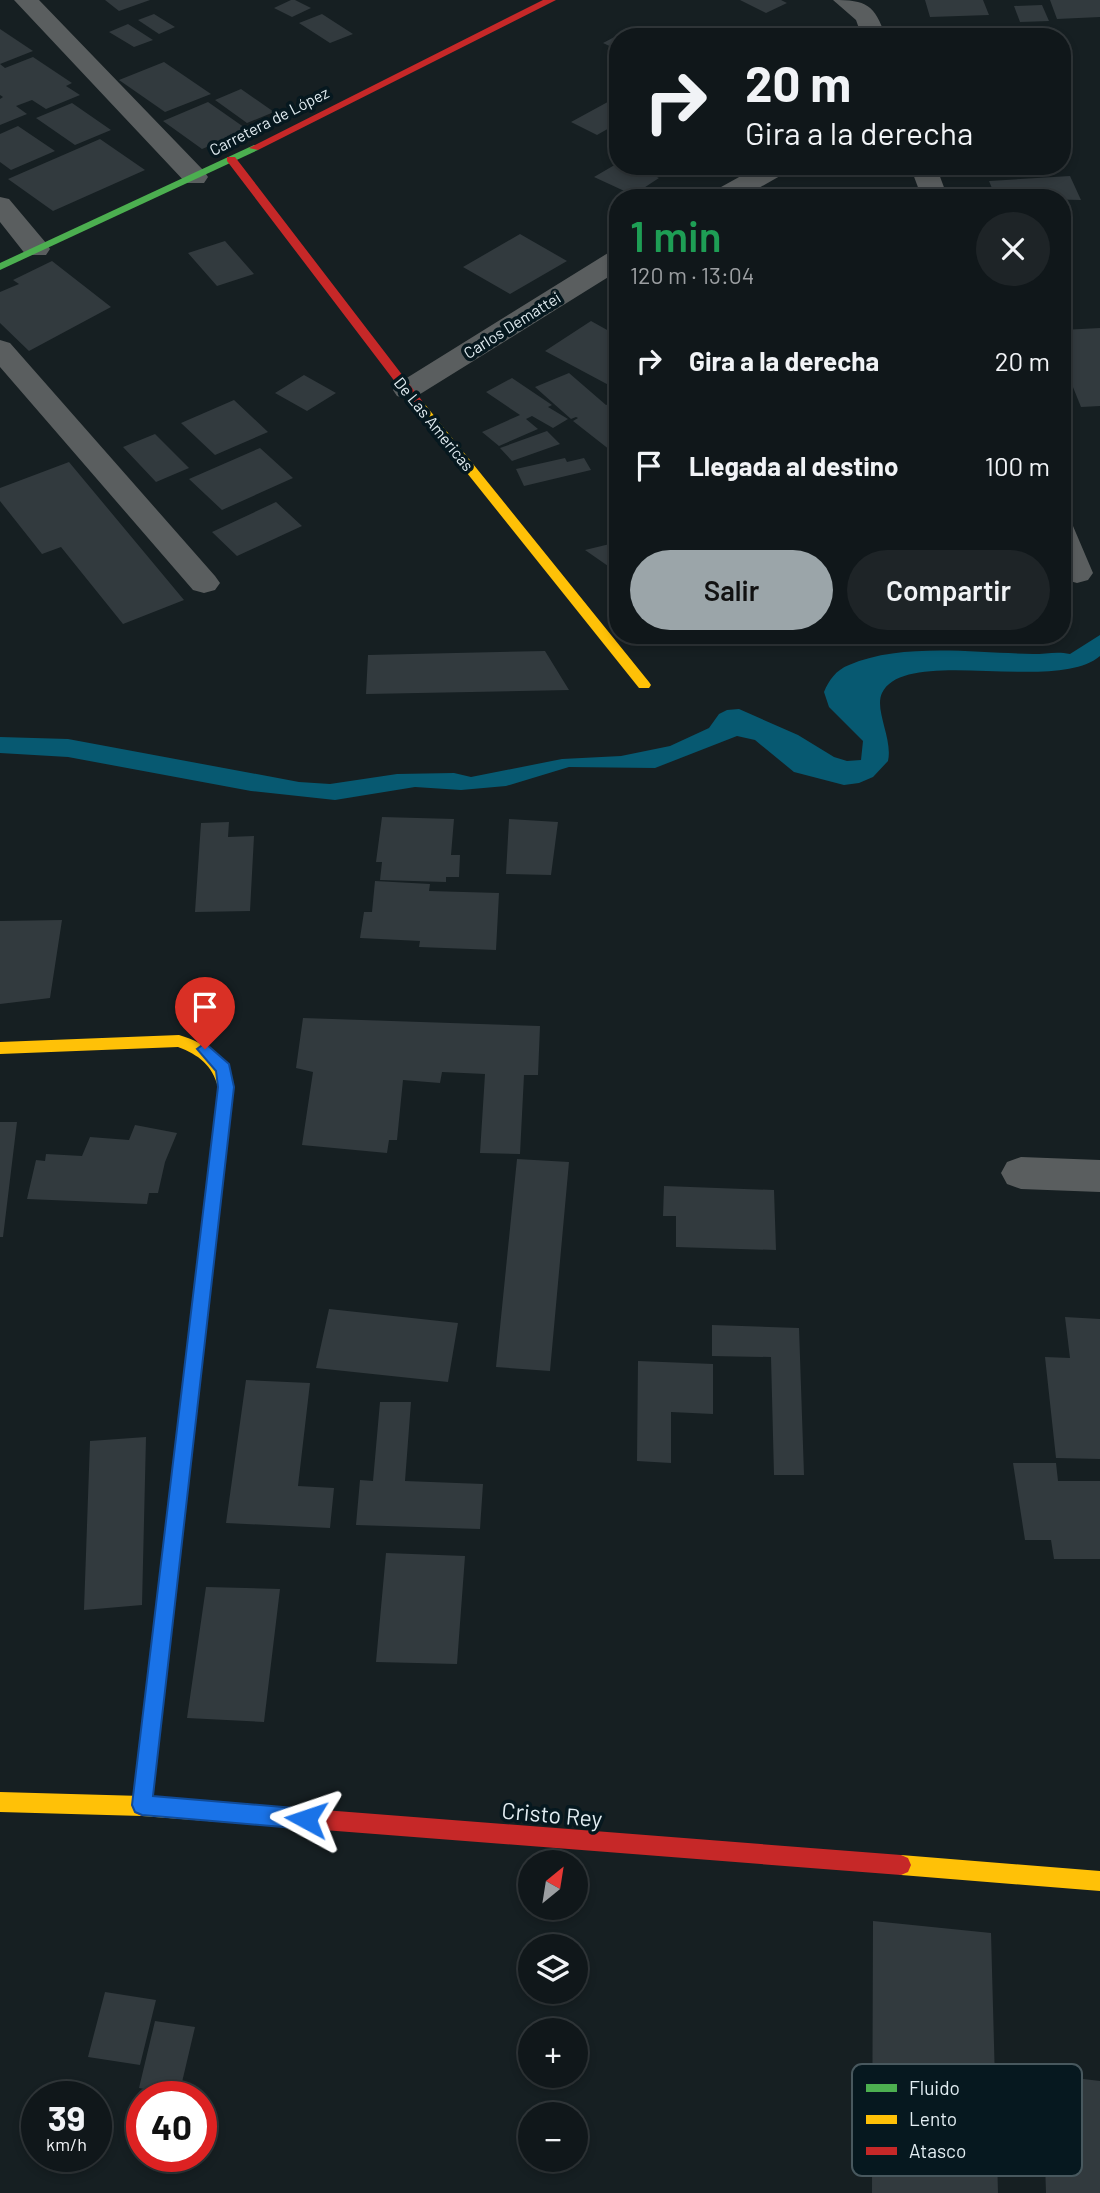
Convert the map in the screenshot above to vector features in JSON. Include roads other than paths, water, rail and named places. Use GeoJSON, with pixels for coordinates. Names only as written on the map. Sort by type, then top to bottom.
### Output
{"type":"FeatureCollection","features":[{"type":"Feature","properties":{"kind":"street"},"geometry":{"type":"LineString","coordinates":[[26,0],[195,177]]}},
{"type":"Feature","properties":{"kind":"street","name":"Carretera de López"},"geometry":{"type":"LineString","coordinates":[[0,267],[36,248],[195,177],[551,0]]}},
{"type":"Feature","properties":{"kind":"street"},"geometry":{"type":"LineString","coordinates":[[845,0],[867,17],[871,28]]}},
{"type":"Feature","properties":{"kind":"street","name":"De Las Americas"},"geometry":{"type":"LineString","coordinates":[[231,159],[407,390],[609,641]]}},
{"type":"Feature","properties":{"kind":"street"},"geometry":{"type":"LineString","coordinates":[[737,189],[762,175]]}},
{"type":"Feature","properties":{"kind":"street"},"geometry":{"type":"LineString","coordinates":[[0,205],[36,248]]}},
{"type":"Feature","properties":{"kind":"street","name":"Carlos Demattei"},"geometry":{"type":"LineString","coordinates":[[407,390],[609,265]]}},
{"type":"Feature","properties":{"kind":"street"},"geometry":{"type":"LineString","coordinates":[[0,349],[204,583]]}},
{"type":"Feature","properties":{"kind":"street"},"geometry":{"type":"LineString","coordinates":[[1071,557],[1077,573]]}},
{"type":"Feature","properties":{"kind":"street","name":"De Las Americas"},"geometry":{"type":"LineString","coordinates":[[611,644],[644,685]]}},
{"type":"Feature","properties":{"kind":"street"},"geometry":{"type":"LineString","coordinates":[[0,1048],[179,1041],[205,1049],[223,1068],[226,1087],[142,1805]]}},
{"type":"Feature","properties":{"kind":"street"},"geometry":{"type":"LineString","coordinates":[[1021,1173],[1100,1176]]}},
{"type":"Feature","properties":{"kind":"street","name":"Cristo Rey"},"geometry":{"type":"LineString","coordinates":[[0,1802],[142,1805],[1100,1881]]}},
{"type":"Feature","properties":{"kind":"water"},"geometry":{"type":"Polygon","coordinates":[[[1100,635],[1100,656],[1079,667],[1018,672],[949,670],[920,672],[896,679],[882,693],[880,700],[888,743],[888,761],[873,777],[844,785],[794,772],[755,740],[737,736],[655,768],[569,767],[506,786],[461,790],[415,787],[335,800],[251,791],[68,757],[0,753],[0,737],[68,739],[299,782],[330,784],[397,774],[454,773],[471,777],[562,759],[621,756],[670,746],[709,728],[719,714],[739,709],[798,735],[834,757],[847,761],[861,760],[863,741],[829,707],[824,692],[828,683],[844,667],[892,653],[916,651],[1070,654],[1100,635]]]}}]}
